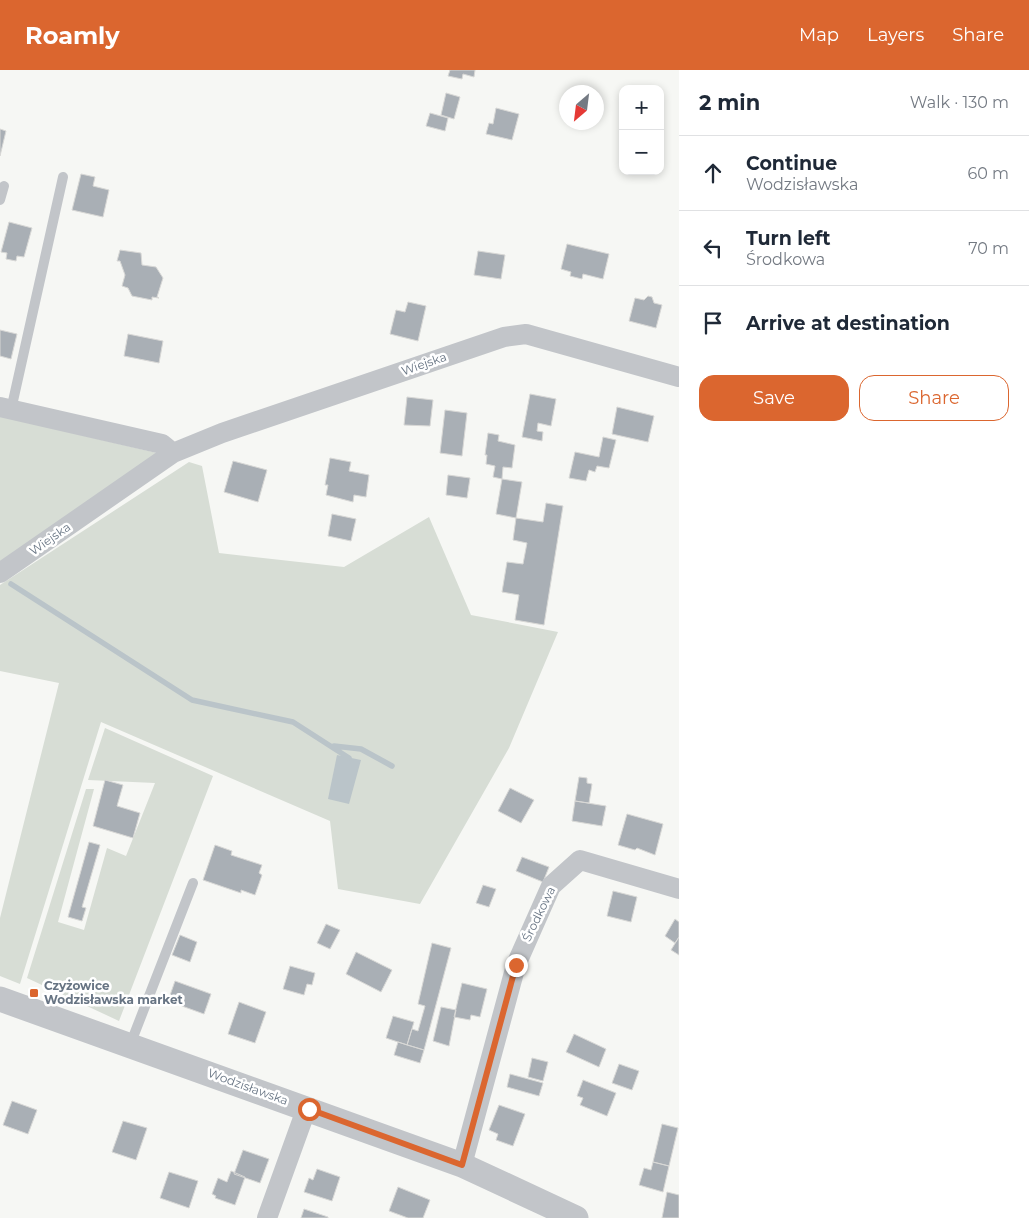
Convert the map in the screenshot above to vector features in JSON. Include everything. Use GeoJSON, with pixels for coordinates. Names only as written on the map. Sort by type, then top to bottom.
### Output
{"type":"FeatureCollection","features":[{"type":"Feature","properties":{"kind":"street","name":"Wiejska"},"geometry":{"type":"LineString","coordinates":[[0,573],[173,453],[222,433],[504,337],[526,334],[679,377]]}},
{"type":"Feature","properties":{"kind":"street"},"geometry":{"type":"LineString","coordinates":[[6,409],[162,444],[173,453]]}},
{"type":"Feature","properties":{"kind":"street","name":"Środkowa"},"geometry":{"type":"LineString","coordinates":[[462,1165],[516,965],[551,886],[580,860],[679,889]]}},
{"type":"Feature","properties":{"kind":"street","name":"Wodzisławska"},"geometry":{"type":"LineString","coordinates":[[0,999],[462,1165],[576,1218]]}},
{"type":"Feature","properties":{"kind":"street"},"geometry":{"type":"LineString","coordinates":[[267,1218],[302,1121],[309,1109]]}},
{"type":"Feature","properties":{"kind":"lane"},"geometry":{"type":"LineString","coordinates":[[6,409],[63,177]]}},
{"type":"Feature","properties":{"kind":"lane"},"geometry":{"type":"LineString","coordinates":[[0,200],[4,186]]}},
{"type":"Feature","properties":{"kind":"lane"},"geometry":{"type":"LineString","coordinates":[[130,1045],[193,883]]}},
{"type":"Feature","properties":{"kind":"shaded area"},"geometry":{"type":"Polygon","coordinates":[[[0,416],[157,453],[0,564],[0,416]]]}},
{"type":"Feature","properties":{"kind":"shaded area"},"geometry":{"type":"Polygon","coordinates":[[[189,462],[202,466],[219,553],[344,567],[429,517],[471,615],[558,632],[509,748],[420,904],[338,889],[330,821],[101,722],[20,984],[0,976],[0,918],[59,683],[0,671],[0,585],[189,462]]]}},
{"type":"Feature","properties":{"kind":"shaded area"},"geometry":{"type":"Polygon","coordinates":[[[105,728],[213,776],[119,1021],[27,978],[86,789],[94,789],[58,922],[84,930],[107,848],[126,856],[155,783],[88,780],[105,728]]]}},
{"type":"Feature","properties":{"kind":"shaded area"},"geometry":{"type":"Polygon","coordinates":[[[337,755],[361,760],[349,804],[328,799],[337,755]]]}},
{"type":"Feature","properties":{"kind":"building"},"geometry":{"type":"Polygon","coordinates":[[[450,70],[475,70],[474,77],[463,74],[462,79],[448,76],[450,70]]]}},
{"type":"Feature","properties":{"kind":"building"},"geometry":{"type":"Polygon","coordinates":[[[446,93],[460,97],[454,119],[441,115],[446,93]]]}},
{"type":"Feature","properties":{"kind":"building"},"geometry":{"type":"Polygon","coordinates":[[[496,108],[519,114],[512,140],[486,134],[489,123],[493,124],[496,108]]]}},
{"type":"Feature","properties":{"kind":"building"},"geometry":{"type":"Polygon","coordinates":[[[430,113],[448,118],[445,131],[426,126],[430,113]]]}},
{"type":"Feature","properties":{"kind":"building"},"geometry":{"type":"Polygon","coordinates":[[[0,129],[6,131],[0,156],[0,129]]]}},
{"type":"Feature","properties":{"kind":"building"},"geometry":{"type":"Polygon","coordinates":[[[81,174],[95,177],[93,186],[109,190],[103,217],[72,210],[81,174]]]}},
{"type":"Feature","properties":{"kind":"building"},"geometry":{"type":"Polygon","coordinates":[[[9,222],[32,228],[24,257],[17,256],[16,261],[6,259],[7,253],[1,252],[9,222]]]}},
{"type":"Feature","properties":{"kind":"building"},"geometry":{"type":"Polygon","coordinates":[[[567,244],[609,254],[603,279],[583,274],[582,279],[570,276],[571,272],[561,269],[567,244]]]}},
{"type":"Feature","properties":{"kind":"building"},"geometry":{"type":"Polygon","coordinates":[[[120,250],[141,253],[142,265],[156,267],[163,278],[157,297],[159,298],[152,297],[152,300],[132,296],[128,288],[122,286],[125,275],[120,261],[117,261],[120,250]]]}},
{"type":"Feature","properties":{"kind":"building"},"geometry":{"type":"Polygon","coordinates":[[[478,251],[505,255],[501,279],[474,275],[478,251]]]}},
{"type":"Feature","properties":{"kind":"building"},"geometry":{"type":"Polygon","coordinates":[[[648,296],[652,297],[654,303],[662,305],[656,328],[629,321],[635,298],[644,300],[648,296]]]}},
{"type":"Feature","properties":{"kind":"building"},"geometry":{"type":"Polygon","coordinates":[[[408,302],[426,306],[418,341],[390,334],[396,310],[405,312],[408,302]]]}},
{"type":"Feature","properties":{"kind":"building"},"geometry":{"type":"Polygon","coordinates":[[[0,330],[17,334],[11,359],[0,356],[0,330]]]}},
{"type":"Feature","properties":{"kind":"building"},"geometry":{"type":"Polygon","coordinates":[[[128,334],[163,341],[159,363],[124,356],[128,334]]]}},
{"type":"Feature","properties":{"kind":"building"},"geometry":{"type":"Polygon","coordinates":[[[530,394],[556,399],[551,426],[538,423],[537,431],[543,432],[542,441],[522,437],[530,394]]]}},
{"type":"Feature","properties":{"kind":"building"},"geometry":{"type":"Polygon","coordinates":[[[407,397],[433,400],[430,426],[404,425],[407,397]]]}},
{"type":"Feature","properties":{"kind":"building"},"geometry":{"type":"Polygon","coordinates":[[[617,407],[654,416],[648,442],[612,434],[617,407]]]}},
{"type":"Feature","properties":{"kind":"building"},"geometry":{"type":"Polygon","coordinates":[[[445,410],[467,413],[462,456],[440,453],[445,410]]]}},
{"type":"Feature","properties":{"kind":"building"},"geometry":{"type":"Polygon","coordinates":[[[488,433],[499,435],[498,441],[515,445],[512,468],[503,467],[502,479],[493,477],[495,466],[486,464],[487,455],[485,455],[488,433]]]}},
{"type":"Feature","properties":{"kind":"building"},"geometry":{"type":"Polygon","coordinates":[[[603,437],[616,440],[609,468],[597,466],[595,472],[589,470],[586,481],[569,478],[575,452],[599,457],[603,437]]]}},
{"type":"Feature","properties":{"kind":"building"},"geometry":{"type":"Polygon","coordinates":[[[330,458],[351,462],[349,471],[369,475],[366,497],[354,495],[353,502],[326,495],[328,485],[325,485],[330,458]]]}},
{"type":"Feature","properties":{"kind":"building"},"geometry":{"type":"Polygon","coordinates":[[[233,461],[267,470],[258,502],[224,492],[233,461]]]}},
{"type":"Feature","properties":{"kind":"building"},"geometry":{"type":"Polygon","coordinates":[[[448,475],[470,478],[467,498],[446,495],[448,475]]]}},
{"type":"Feature","properties":{"kind":"building"},"geometry":{"type":"Polygon","coordinates":[[[502,479],[522,482],[516,518],[496,514],[502,479]]]}},
{"type":"Feature","properties":{"kind":"building"},"geometry":{"type":"Polygon","coordinates":[[[546,503],[563,506],[544,625],[515,620],[519,595],[502,592],[507,562],[523,564],[527,543],[513,540],[516,518],[543,522],[546,503]]]}},
{"type":"Feature","properties":{"kind":"building"},"geometry":{"type":"Polygon","coordinates":[[[332,514],[356,519],[351,541],[328,536],[332,514]]]}},
{"type":"Feature","properties":{"kind":"building"},"geometry":{"type":"Polygon","coordinates":[[[579,777],[587,778],[587,783],[592,784],[589,803],[575,801],[579,777]]]}},
{"type":"Feature","properties":{"kind":"building"},"geometry":{"type":"Polygon","coordinates":[[[105,780],[123,785],[117,806],[140,813],[133,838],[93,826],[105,780]]]}},
{"type":"Feature","properties":{"kind":"building"},"geometry":{"type":"Polygon","coordinates":[[[510,788],[534,800],[521,823],[498,811],[510,788]]]}},
{"type":"Feature","properties":{"kind":"building"},"geometry":{"type":"Polygon","coordinates":[[[575,801],[606,806],[602,826],[572,821],[575,801]]]}},
{"type":"Feature","properties":{"kind":"building"},"geometry":{"type":"Polygon","coordinates":[[[627,814],[663,824],[655,855],[637,848],[635,850],[618,845],[627,814]]]}},
{"type":"Feature","properties":{"kind":"building"},"geometry":{"type":"Polygon","coordinates":[[[89,842],[100,845],[82,907],[86,908],[82,921],[68,917],[89,842]]]}},
{"type":"Feature","properties":{"kind":"building"},"geometry":{"type":"Polygon","coordinates":[[[215,845],[232,851],[231,855],[262,865],[259,873],[262,875],[255,895],[241,890],[241,893],[203,880],[215,845]]]}},
{"type":"Feature","properties":{"kind":"building"},"geometry":{"type":"Polygon","coordinates":[[[522,857],[549,867],[543,882],[516,871],[522,857]]]}},
{"type":"Feature","properties":{"kind":"building"},"geometry":{"type":"Polygon","coordinates":[[[483,885],[496,889],[489,907],[476,903],[483,885]]]}},
{"type":"Feature","properties":{"kind":"building"},"geometry":{"type":"Polygon","coordinates":[[[613,891],[637,897],[631,922],[607,916],[613,891]]]}},
{"type":"Feature","properties":{"kind":"building"},"geometry":{"type":"Polygon","coordinates":[[[675,919],[679,922],[679,937],[675,943],[665,936],[675,919]]]}},
{"type":"Feature","properties":{"kind":"building"},"geometry":{"type":"Polygon","coordinates":[[[326,924],[340,930],[330,949],[317,943],[326,924]]]}},
{"type":"Feature","properties":{"kind":"building"},"geometry":{"type":"Polygon","coordinates":[[[180,935],[197,942],[190,962],[172,955],[180,935]]]}},
{"type":"Feature","properties":{"kind":"building"},"geometry":{"type":"Polygon","coordinates":[[[679,937],[679,955],[671,950],[679,937]]]}},
{"type":"Feature","properties":{"kind":"building"},"geometry":{"type":"Polygon","coordinates":[[[432,943],[451,948],[424,1050],[407,1045],[412,1029],[418,1031],[425,1006],[418,1004],[432,943]]]}},
{"type":"Feature","properties":{"kind":"building"},"geometry":{"type":"Polygon","coordinates":[[[356,952],[392,970],[381,992],[346,974],[356,952]]]}},
{"type":"Feature","properties":{"kind":"building"},"geometry":{"type":"Polygon","coordinates":[[[290,966],[315,973],[312,985],[307,984],[304,995],[283,989],[290,966]]]}},
{"type":"Feature","properties":{"kind":"building"},"geometry":{"type":"Polygon","coordinates":[[[175,981],[211,994],[204,1014],[168,1001],[175,981]]]}},
{"type":"Feature","properties":{"kind":"building"},"geometry":{"type":"Polygon","coordinates":[[[462,983],[487,989],[480,1017],[471,1015],[470,1020],[454,1017],[462,983]]]}},
{"type":"Feature","properties":{"kind":"building"},"geometry":{"type":"Polygon","coordinates":[[[239,1002],[266,1012],[255,1043],[228,1034],[239,1002]]]}},
{"type":"Feature","properties":{"kind":"building"},"geometry":{"type":"Polygon","coordinates":[[[441,1007],[456,1010],[449,1046],[433,1041],[441,1007]]]}},
{"type":"Feature","properties":{"kind":"building"},"geometry":{"type":"Polygon","coordinates":[[[393,1016],[414,1022],[407,1045],[386,1038],[393,1016]]]}},
{"type":"Feature","properties":{"kind":"building"},"geometry":{"type":"Polygon","coordinates":[[[574,1034],[606,1049],[599,1067],[566,1052],[574,1034]]]}},
{"type":"Feature","properties":{"kind":"building"},"geometry":{"type":"Polygon","coordinates":[[[398,1042],[424,1050],[420,1063],[394,1055],[398,1042]]]}},
{"type":"Feature","properties":{"kind":"building"},"geometry":{"type":"Polygon","coordinates":[[[532,1058],[548,1062],[543,1081],[528,1077],[532,1058]]]}},
{"type":"Feature","properties":{"kind":"building"},"geometry":{"type":"Polygon","coordinates":[[[619,1064],[639,1071],[632,1090],[612,1083],[619,1064]]]}},
{"type":"Feature","properties":{"kind":"building"},"geometry":{"type":"Polygon","coordinates":[[[510,1074],[543,1083],[539,1096],[507,1087],[510,1074]]]}},
{"type":"Feature","properties":{"kind":"building"},"geometry":{"type":"Polygon","coordinates":[[[583,1080],[616,1093],[607,1116],[580,1105],[583,1098],[577,1096],[583,1080]]]}},
{"type":"Feature","properties":{"kind":"building"},"geometry":{"type":"Polygon","coordinates":[[[12,1101],[37,1110],[28,1134],[3,1125],[12,1101]]]}},
{"type":"Feature","properties":{"kind":"building"},"geometry":{"type":"Polygon","coordinates":[[[499,1105],[525,1114],[513,1146],[496,1140],[498,1134],[489,1130],[499,1105]]]}},
{"type":"Feature","properties":{"kind":"building"},"geometry":{"type":"Polygon","coordinates":[[[123,1121],[147,1128],[136,1160],[112,1152],[123,1121]]]}},
{"type":"Feature","properties":{"kind":"building"},"geometry":{"type":"Polygon","coordinates":[[[662,1124],[678,1128],[669,1166],[653,1162],[662,1124]]]}},
{"type":"Feature","properties":{"kind":"building"},"geometry":{"type":"Polygon","coordinates":[[[243,1150],[269,1159],[260,1183],[234,1174],[243,1150]]]}},
{"type":"Feature","properties":{"kind":"building"},"geometry":{"type":"Polygon","coordinates":[[[653,1162],[669,1166],[663,1192],[639,1185],[644,1168],[651,1170],[653,1162]]]}},
{"type":"Feature","properties":{"kind":"building"},"geometry":{"type":"Polygon","coordinates":[[[317,1169],[340,1177],[332,1201],[304,1192],[309,1178],[313,1180],[317,1169]]]}},
{"type":"Feature","properties":{"kind":"building"},"geometry":{"type":"Polygon","coordinates":[[[231,1171],[245,1177],[235,1205],[215,1198],[216,1196],[212,1194],[218,1178],[227,1182],[231,1171]]]}},
{"type":"Feature","properties":{"kind":"building"},"geometry":{"type":"Polygon","coordinates":[[[169,1172],[198,1181],[189,1208],[160,1198],[169,1172]]]}},
{"type":"Feature","properties":{"kind":"building"},"geometry":{"type":"Polygon","coordinates":[[[398,1187],[430,1200],[423,1218],[408,1218],[389,1211],[398,1187]]]}},
{"type":"Feature","properties":{"kind":"building"},"geometry":{"type":"Polygon","coordinates":[[[667,1192],[679,1195],[679,1218],[662,1218],[667,1192]]]}},
{"type":"Feature","properties":{"kind":"building"},"geometry":{"type":"Polygon","coordinates":[[[304,1209],[328,1217],[328,1218],[301,1218],[304,1209]]]}},
{"type":"Feature","properties":{"kind":"waterway"},"geometry":{"type":"LineString","coordinates":[[11,584],[192,700],[293,722],[349,758]]}},
{"type":"Feature","properties":{"kind":"waterway"},"geometry":{"type":"LineString","coordinates":[[334,746],[361,749],[392,766]]}},
{"type":"Feature","properties":{"kind":"place","name":"Czyżowice Wodzisławska market"},"geometry":{"type":"Point","coordinates":[34,993]}},
{"type":"Feature","properties":{"kind":"route"},"geometry":{"type":"LineString","coordinates":[[309,1109],[462,1165],[516,965]]}}]}
